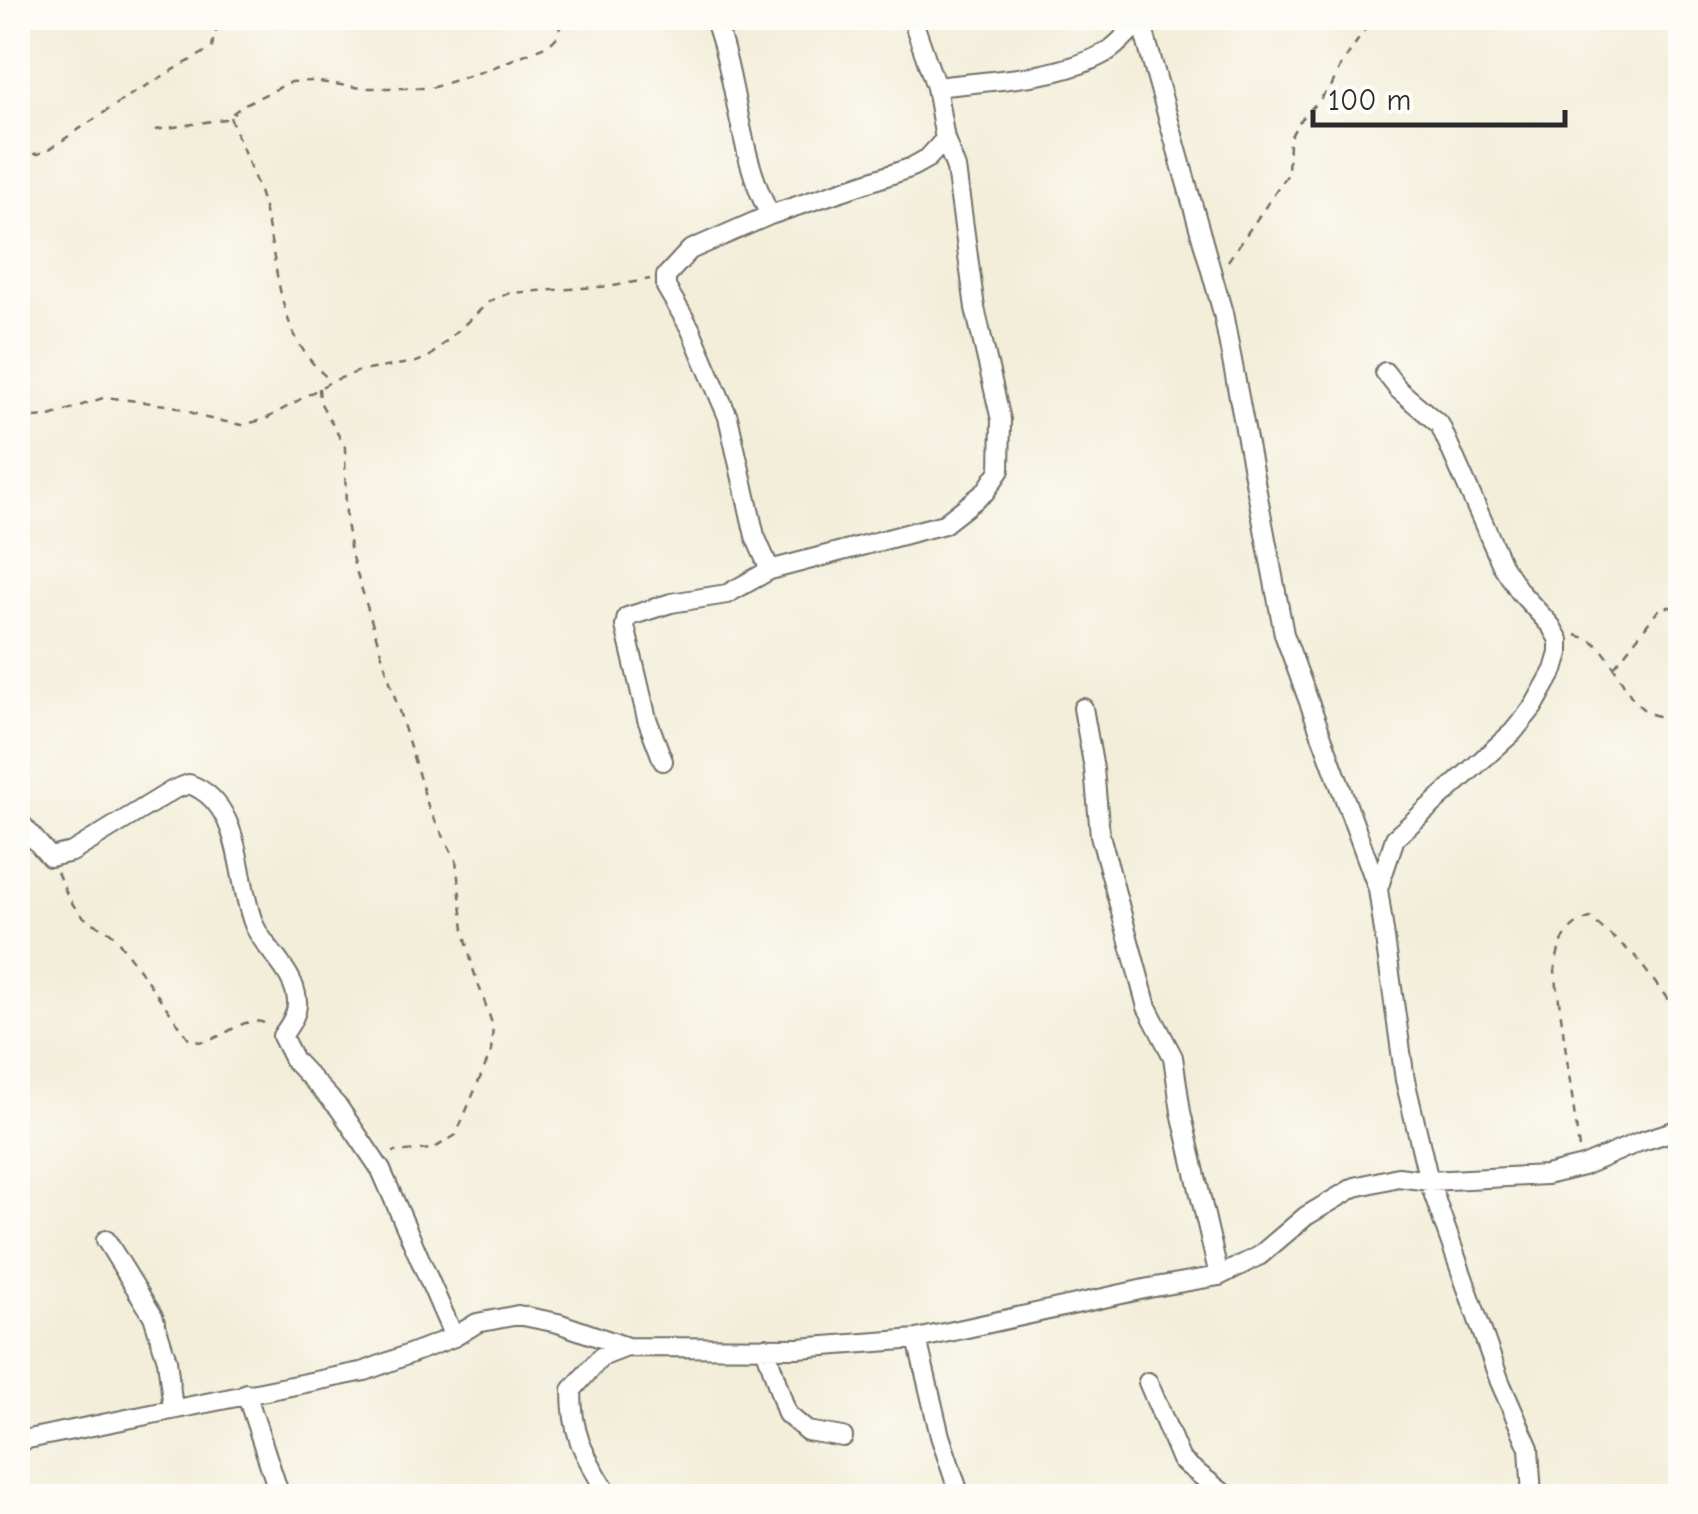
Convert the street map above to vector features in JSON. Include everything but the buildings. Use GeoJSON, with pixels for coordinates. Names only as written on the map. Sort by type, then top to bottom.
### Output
{"type":"FeatureCollection","features":[{"type":"Feature","properties":{"kind":"street"},"geometry":{"type":"LineString","coordinates":[[714,18],[727,52],[757,190],[770,214]]}},
{"type":"Feature","properties":{"kind":"street"},"geometry":{"type":"LineString","coordinates":[[663,761],[647,718],[624,626],[626,617],[671,603],[727,594],[770,570],[944,524],[985,492],[1000,470],[1001,420],[975,308],[956,168],[945,139],[936,87],[912,18]]}},
{"type":"Feature","properties":{"kind":"street"},"geometry":{"type":"LineString","coordinates":[[936,87],[1032,75],[1067,66],[1106,52],[1140,19],[1224,313],[1284,634],[1378,890],[1405,1080],[1429,1180],[1500,1382],[1530,1448],[1532,1496]]}},
{"type":"Feature","properties":{"kind":"street"},"geometry":{"type":"LineString","coordinates":[[770,570],[755,536],[728,417],[690,328],[666,286],[666,276],[690,250],[770,214],[910,168],[928,158],[945,139]]}},
{"type":"Feature","properties":{"kind":"street"},"geometry":{"type":"LineString","coordinates":[[1378,890],[1395,838],[1490,753],[1534,706],[1559,653],[1559,640],[1551,626],[1502,565],[1440,425],[1398,390],[1385,372]]}},
{"type":"Feature","properties":{"kind":"street"},"geometry":{"type":"LineString","coordinates":[[1083,708],[1100,835],[1147,1007],[1172,1057],[1219,1276]]}},
{"type":"Feature","properties":{"kind":"street"},"geometry":{"type":"LineString","coordinates":[[18,820],[50,857],[72,852],[189,784],[210,793],[226,818],[252,921],[294,985],[297,1009],[282,1036],[294,1060],[338,1108],[382,1170],[454,1337]]}},
{"type":"Feature","properties":{"kind":"street"},"geometry":{"type":"LineString","coordinates":[[606,1494],[578,1443],[572,1417],[572,1390],[601,1356],[628,1347],[798,1348],[916,1339],[1219,1276],[1259,1256],[1306,1216],[1355,1187],[1398,1177],[1429,1180],[1546,1175],[1583,1166],[1680,1128]]}},
{"type":"Feature","properties":{"kind":"street"},"geometry":{"type":"LineString","coordinates":[[106,1240],[153,1316],[167,1360],[173,1408]]}},
{"type":"Feature","properties":{"kind":"street"},"geometry":{"type":"LineString","coordinates":[[18,1440],[365,1371],[454,1337],[477,1323],[518,1315],[558,1323],[628,1347]]}},
{"type":"Feature","properties":{"kind":"street"},"geometry":{"type":"LineString","coordinates":[[916,1339],[940,1436],[960,1496]]}},
{"type":"Feature","properties":{"kind":"street"},"geometry":{"type":"LineString","coordinates":[[764,1347],[787,1414],[808,1430],[843,1438]]}},
{"type":"Feature","properties":{"kind":"street"},"geometry":{"type":"LineString","coordinates":[[1148,1382],[1181,1460],[1192,1473],[1227,1496]]}},
{"type":"Feature","properties":{"kind":"street"},"geometry":{"type":"LineString","coordinates":[[246,1393],[280,1496]]}},
{"type":"Feature","properties":{"kind":"path"},"geometry":{"type":"LineString","coordinates":[[18,153],[48,150],[132,94],[212,48],[218,28],[255,18]]}},
{"type":"Feature","properties":{"kind":"path"},"geometry":{"type":"LineString","coordinates":[[154,130],[217,121],[291,82],[412,89],[460,80],[550,44],[558,36],[562,18]]}},
{"type":"Feature","properties":{"kind":"path"},"geometry":{"type":"LineString","coordinates":[[1227,263],[1288,174],[1289,140],[1298,123],[1331,88],[1368,18]]}},
{"type":"Feature","properties":{"kind":"path"},"geometry":{"type":"LineString","coordinates":[[230,116],[265,210],[292,333],[310,363],[332,381]]}},
{"type":"Feature","properties":{"kind":"path"},"geometry":{"type":"LineString","coordinates":[[18,418],[50,416],[106,397],[174,406],[242,425],[266,419],[332,381],[429,357],[482,308],[509,293],[613,286],[666,276]]}},
{"type":"Feature","properties":{"kind":"path"},"geometry":{"type":"LineString","coordinates":[[319,388],[320,402],[345,447],[346,522],[351,554],[428,809],[456,860],[464,930],[494,1039],[456,1136],[426,1150],[371,1154]]}},
{"type":"Feature","properties":{"kind":"path"},"geometry":{"type":"LineString","coordinates":[[1614,668],[1662,607],[1680,606]]}},
{"type":"Feature","properties":{"kind":"path"},"geometry":{"type":"LineString","coordinates":[[1551,626],[1592,641],[1636,704],[1660,715],[1680,714]]}},
{"type":"Feature","properties":{"kind":"path"},"geometry":{"type":"LineString","coordinates":[[50,857],[77,909],[86,920],[107,928],[116,938],[190,1040],[208,1041],[248,1022],[262,1020],[282,1036]]}},
{"type":"Feature","properties":{"kind":"path"},"geometry":{"type":"LineString","coordinates":[[1583,1166],[1572,1114],[1565,1029],[1555,971],[1558,948],[1566,932],[1590,918],[1635,956],[1669,1001],[1680,1008]]}}]}
